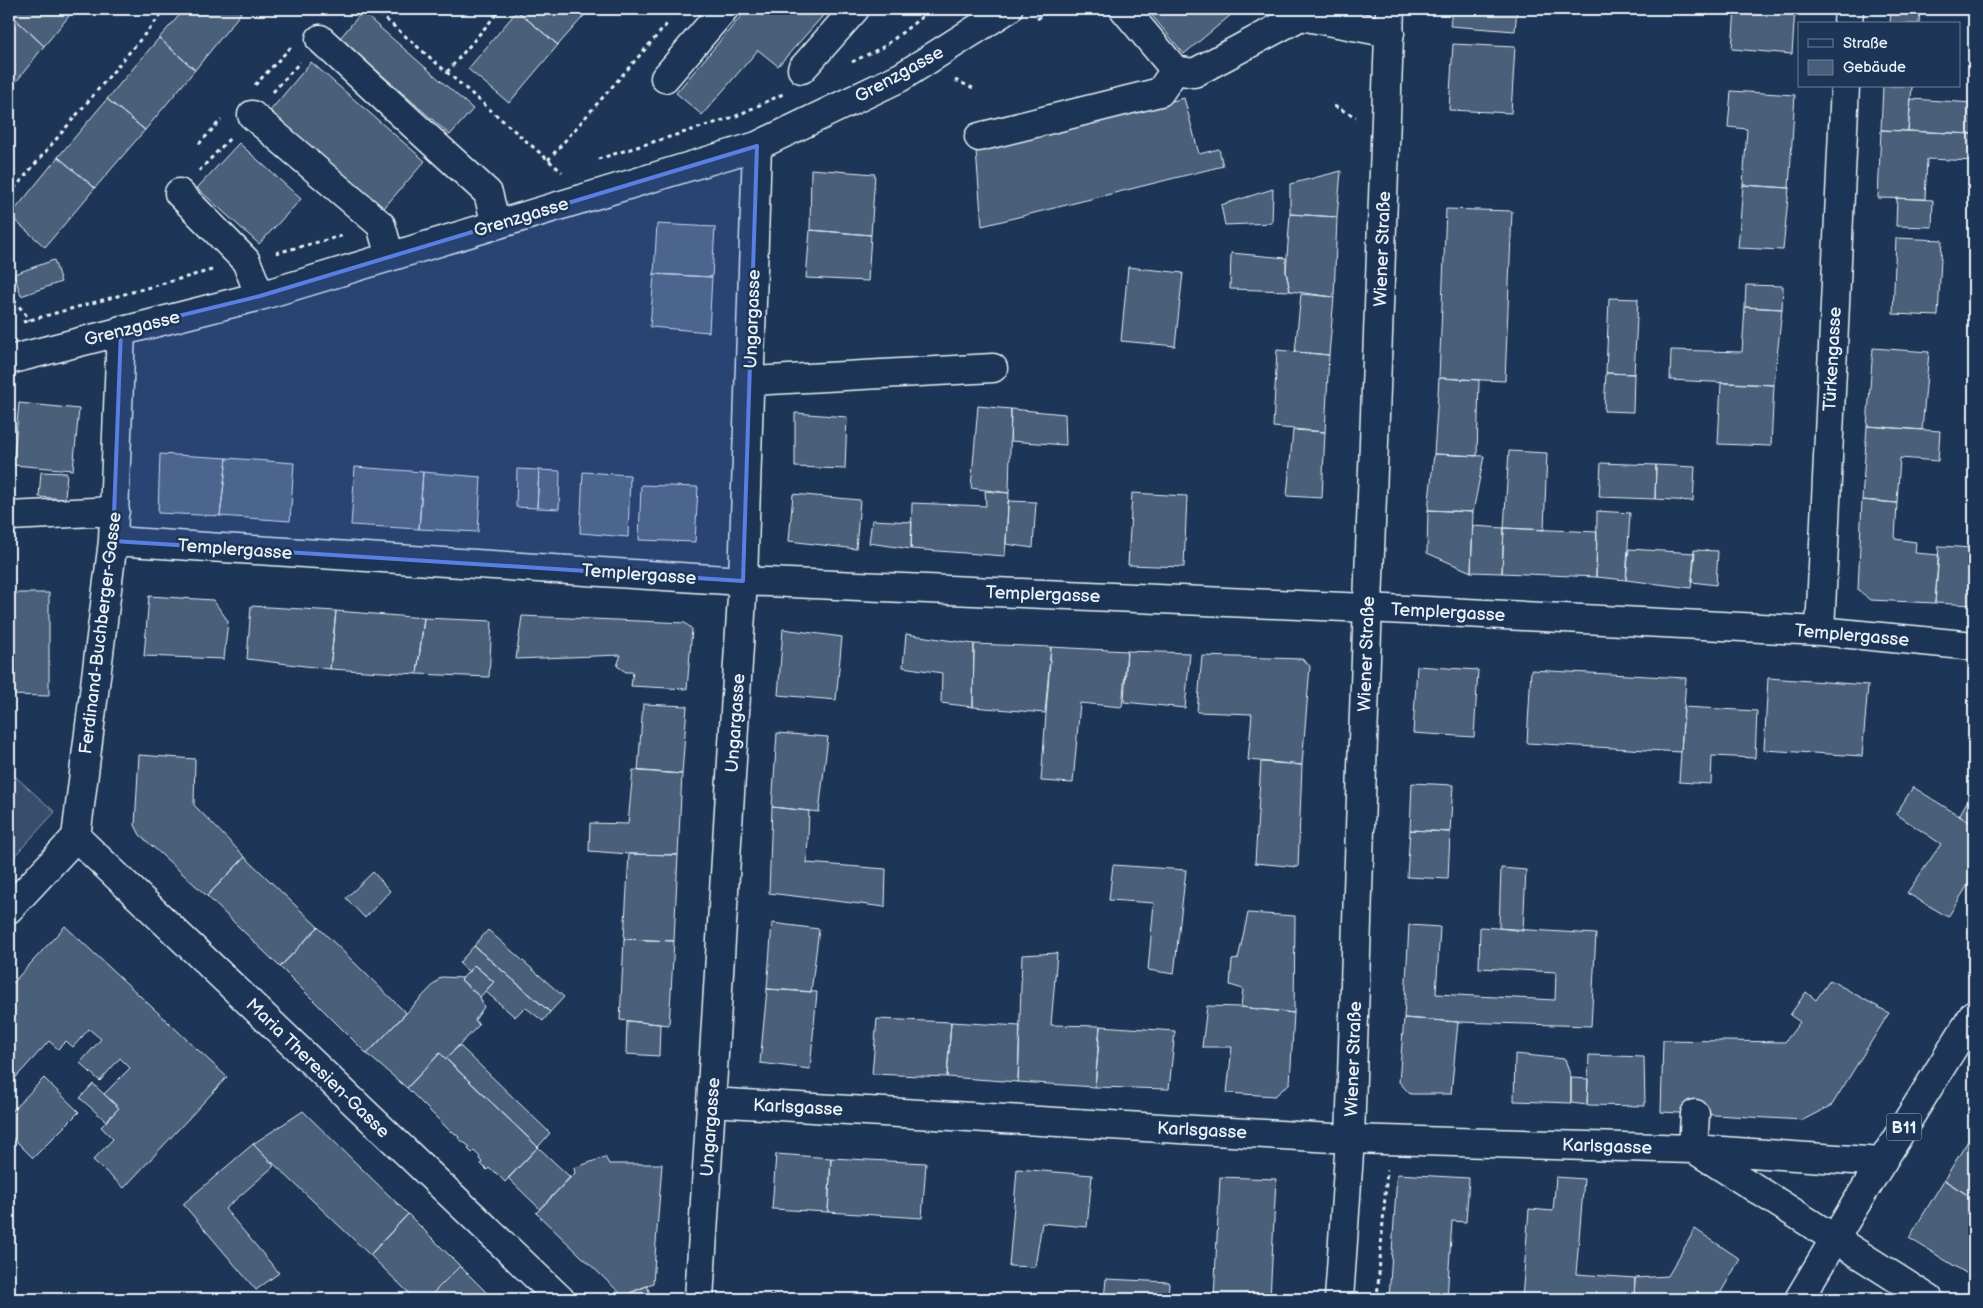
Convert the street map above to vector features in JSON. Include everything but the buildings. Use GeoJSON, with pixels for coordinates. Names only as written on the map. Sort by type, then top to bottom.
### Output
{"type":"FeatureCollection","features":[{"type":"Feature","properties":{"kind":"street"},"geometry":{"type":"LineString","coordinates":[[665,78],[724,9]]}},
{"type":"Feature","properties":{"kind":"street"},"geometry":{"type":"LineString","coordinates":[[802,69],[855,9]]}},
{"type":"Feature","properties":{"kind":"street","name":"Grenzgasse"},"geometry":{"type":"LineString","coordinates":[[9,360],[260,296],[757,146],[901,77],[1008,9]]}},
{"type":"Feature","properties":{"kind":"street"},"geometry":{"type":"LineString","coordinates":[[1848,22],[1849,9]]}},
{"type":"Feature","properties":{"kind":"street"},"geometry":{"type":"LineString","coordinates":[[1127,10],[1175,70],[1194,72],[1300,11],[1390,21]]}},
{"type":"Feature","properties":{"kind":"street","name":"Wiener Straße"},"geometry":{"type":"LineString","coordinates":[[1339,1299],[1350,1138],[1390,21]]}},
{"type":"Feature","properties":{"kind":"street"},"geometry":{"type":"LineString","coordinates":[[320,40],[488,193],[496,225]]}},
{"type":"Feature","properties":{"kind":"street"},"geometry":{"type":"LineString","coordinates":[[979,137],[1160,92],[1175,70]]}},
{"type":"Feature","properties":{"kind":"street","name":"Türkengasse"},"geometry":{"type":"LineString","coordinates":[[1820,631],[1845,88]]}},
{"type":"Feature","properties":{"kind":"street"},"geometry":{"type":"LineString","coordinates":[[239,115],[381,225],[390,257]]}},
{"type":"Feature","properties":{"kind":"street","name":"Ungargasse"},"geometry":{"type":"LineString","coordinates":[[699,1299],[743,581],[757,146]]}},
{"type":"Feature","properties":{"kind":"street"},"geometry":{"type":"LineString","coordinates":[[178,193],[246,261],[260,296]]}},
{"type":"Feature","properties":{"kind":"street","name":"Ferdinand-Buchberger-Gasse"},"geometry":{"type":"LineString","coordinates":[[76,837],[113,541],[121,330]]}},
{"type":"Feature","properties":{"kind":"street"},"geometry":{"type":"LineString","coordinates":[[750,381],[993,368]]}},
{"type":"Feature","properties":{"kind":"street"},"geometry":{"type":"LineString","coordinates":[[9,516],[115,511]]}},
{"type":"Feature","properties":{"kind":"street","name":"Templergasse"},"geometry":{"type":"LineString","coordinates":[[113,541],[743,581],[1368,608],[1820,631],[1974,646]]}},
{"type":"Feature","properties":{"kind":"street"},"geometry":{"type":"LineString","coordinates":[[9,909],[76,837]]}},
{"type":"Feature","properties":{"kind":"street","name":"Maria Theresien-Gasse"},"geometry":{"type":"LineString","coordinates":[[76,837],[560,1299]]}},
{"type":"Feature","properties":{"kind":"street","name":"B11"},"geometry":{"type":"LineString","coordinates":[[1799,1299],[1834,1239],[1974,1014]]}},
{"type":"Feature","properties":{"kind":"street","name":"Karlsgasse"},"geometry":{"type":"LineString","coordinates":[[712,1102],[1350,1138],[1693,1149],[1882,1162]]}},
{"type":"Feature","properties":{"kind":"street"},"geometry":{"type":"LineString","coordinates":[[1695,1114],[1693,1149],[1929,1299]]}},
{"type":"Feature","properties":{"kind":"path"},"geometry":{"type":"LineString","coordinates":[[9,195],[166,9]]}},
{"type":"Feature","properties":{"kind":"path"},"geometry":{"type":"LineString","coordinates":[[374,9],[591,196]]}},
{"type":"Feature","properties":{"kind":"path"},"geometry":{"type":"LineString","coordinates":[[447,72],[501,9]]}},
{"type":"Feature","properties":{"kind":"path"},"geometry":{"type":"LineString","coordinates":[[548,160],[674,16]]}},
{"type":"Feature","properties":{"kind":"path"},"geometry":{"type":"LineString","coordinates":[[253,87],[293,45]]}},
{"type":"Feature","properties":{"kind":"path"},"geometry":{"type":"LineString","coordinates":[[199,144],[239,115]]}},
{"type":"Feature","properties":{"kind":"path"},"geometry":{"type":"LineString","coordinates":[[9,294],[30,320]]}},
{"type":"Feature","properties":{"kind":"path"},"geometry":{"type":"LineString","coordinates":[[1377,1299],[1389,1139]]}},
{"type":"Feature","properties":{"kind":"highlighted area"},"geometry":{"type":"Polygon","coordinates":[[[757,146],[743,581],[113,541],[121,330],[260,296],[757,146]]]}},
{"type":"Feature","properties":{"kind":"shaded area"},"geometry":{"type":"Polygon","coordinates":[[[9,771],[55,812],[9,862],[9,771]]]}}]}
